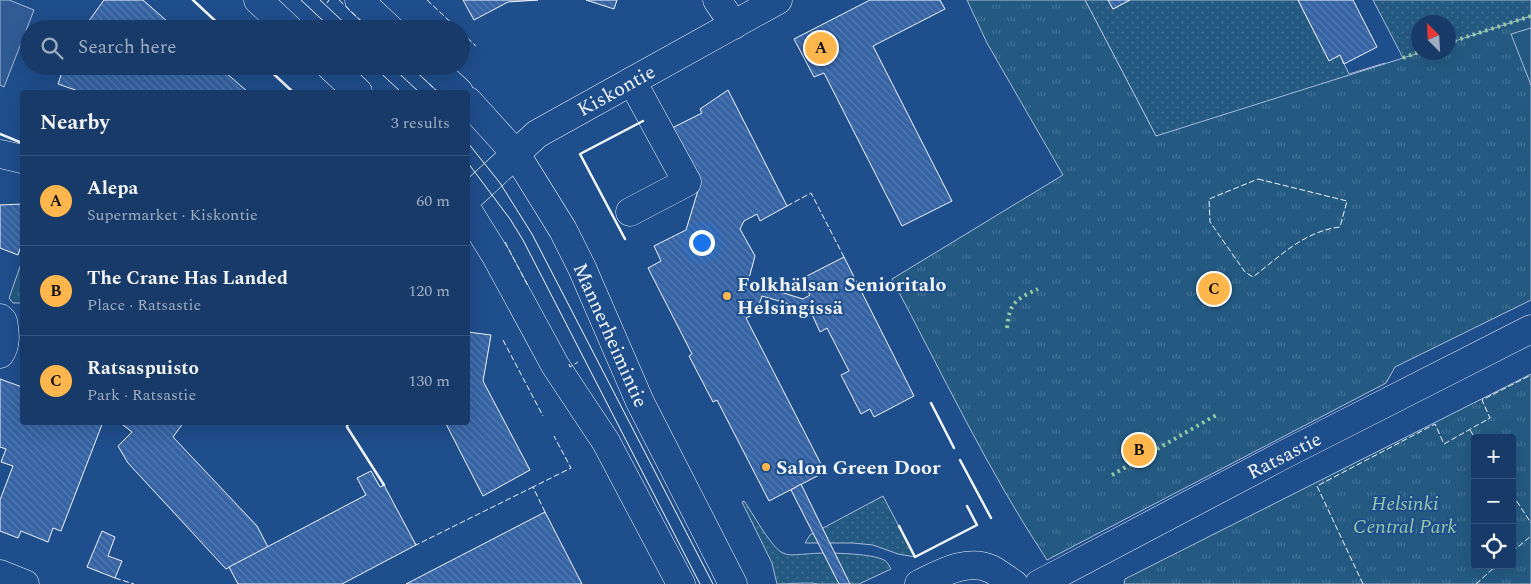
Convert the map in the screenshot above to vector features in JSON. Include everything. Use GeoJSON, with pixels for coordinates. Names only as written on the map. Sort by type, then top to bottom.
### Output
{"type":"FeatureCollection","features":[{"type":"Feature","properties":{"kind":"main road"},"geometry":{"type":"LineString","coordinates":[[258,0],[279,20]]}},
{"type":"Feature","properties":{"kind":"main road"},"geometry":{"type":"LineString","coordinates":[[359,0],[380,20]]}},
{"type":"Feature","properties":{"kind":"main road"},"geometry":{"type":"LineString","coordinates":[[717,0],[734,25]]}},
{"type":"Feature","properties":{"kind":"main road","name":"Kiskontie"},"geometry":{"type":"LineString","coordinates":[[470,196],[537,134],[778,0]]}},
{"type":"Feature","properties":{"kind":"main road"},"geometry":{"type":"LineString","coordinates":[[340,75],[356,90]]}},
{"type":"Feature","properties":{"kind":"main road"},"geometry":{"type":"LineString","coordinates":[[441,75],[457,90]]}},
{"type":"Feature","properties":{"kind":"main road"},"geometry":{"type":"LineString","coordinates":[[630,212],[687,182],[632,81]]}},
{"type":"Feature","properties":{"kind":"main road","name":"Mannerheimintie"},"geometry":{"type":"LineString","coordinates":[[470,103],[516,154],[544,197],[574,253],[640,402],[733,584]]}},
{"type":"Feature","properties":{"kind":"main road"},"geometry":{"type":"LineString","coordinates":[[0,154],[20,159]]}},
{"type":"Feature","properties":{"kind":"main road"},"geometry":{"type":"LineString","coordinates":[[470,214],[496,256],[554,365],[606,442],[680,584]]}},
{"type":"Feature","properties":{"kind":"main road"},"geometry":{"type":"LineString","coordinates":[[0,318],[4,321],[5,334],[4,349],[0,354]]}},
{"type":"Feature","properties":{"kind":"main road","name":"Ratsastie"},"geometry":{"type":"LineString","coordinates":[[1039,584],[1285,454],[1531,329]]}},
{"type":"Feature","properties":{"kind":"main road"},"geometry":{"type":"LineString","coordinates":[[919,584],[949,570],[972,566],[989,568],[1014,584]]}},
{"type":"Feature","properties":{"kind":"main road"},"geometry":{"type":"LineString","coordinates":[[0,574],[25,584]]}},
{"type":"Feature","properties":{"kind":"green space"},"geometry":{"type":"Polygon","coordinates":[[[967,0],[1085,0],[1156,136],[1411,56],[1411,60],[1456,60],[1456,41],[1531,16],[1531,300],[1395,367],[1386,383],[1047,560],[985,457],[892,279],[1063,175],[987,43],[967,0]]]}},
{"type":"Feature","properties":{"kind":"green space"},"geometry":{"type":"Polygon","coordinates":[[[1085,0],[1108,0],[1113,9],[1130,0],[1298,0],[1329,60],[1340,55],[1349,74],[1385,63],[1382,82],[1156,136],[1085,0]]]}},
{"type":"Feature","properties":{"kind":"green space"},"geometry":{"type":"Polygon","coordinates":[[[1373,0],[1531,0],[1531,16],[1503,26],[1491,54],[1456,56],[1456,15],[1411,15],[1411,58],[1403,58],[1373,0]]]}},
{"type":"Feature","properties":{"kind":"green space"},"geometry":{"type":"Polygon","coordinates":[[[1531,28],[1531,85],[1511,34],[1531,28]]]}},
{"type":"Feature","properties":{"kind":"green space"},"geometry":{"type":"Polygon","coordinates":[[[20,267],[20,303],[13,303],[9,298],[20,267]]]}},
{"type":"Feature","properties":{"kind":"green space","name":"Helsinki Central Park"},"geometry":{"type":"Polygon","coordinates":[[[1531,374],[1531,584],[1124,584],[1125,579],[1531,374]]]}},
{"type":"Feature","properties":{"kind":"green space"},"geometry":{"type":"Polygon","coordinates":[[[883,496],[915,557],[898,554],[873,545],[805,543],[810,535],[883,496]]]}},
{"type":"Feature","properties":{"kind":"green space"},"geometry":{"type":"Polygon","coordinates":[[[744,501],[772,543],[784,554],[858,554],[884,560],[891,569],[859,584],[777,584],[772,563],[742,502],[744,501]]]}},
{"type":"Feature","properties":{"kind":"shaded area"},"geometry":{"type":"Polygon","coordinates":[[[0,0],[9,0],[34,10],[30,20],[20,20],[20,46],[4,87],[0,85],[0,0]]]}},
{"type":"Feature","properties":{"kind":"building"},"geometry":{"type":"Polygon","coordinates":[[[104,0],[143,0],[166,20],[90,20],[104,0]]]}},
{"type":"Feature","properties":{"kind":"building"},"geometry":{"type":"Polygon","coordinates":[[[463,0],[538,0],[508,2],[474,20],[463,0]]]}},
{"type":"Feature","properties":{"kind":"building"},"geometry":{"type":"Polygon","coordinates":[[[586,0],[617,0],[614,9],[586,0]]]}},
{"type":"Feature","properties":{"kind":"building"},"geometry":{"type":"Polygon","coordinates":[[[870,0],[940,0],[945,9],[873,46],[952,201],[902,226],[824,73],[814,77],[794,39],[870,0]]]}},
{"type":"Feature","properties":{"kind":"building"},"geometry":{"type":"Polygon","coordinates":[[[1108,0],[1130,0],[1113,9],[1108,0]]]}},
{"type":"Feature","properties":{"kind":"building"},"geometry":{"type":"Polygon","coordinates":[[[1298,0],[1353,0],[1377,47],[1344,64],[1340,55],[1329,61],[1298,0]]]}},
{"type":"Feature","properties":{"kind":"building"},"geometry":{"type":"Polygon","coordinates":[[[61,75],[228,75],[246,90],[75,90],[58,84],[61,75]]]}},
{"type":"Feature","properties":{"kind":"building","name":"Folkhälsan Senioritalo Helsingissä"},"geometry":{"type":"Polygon","coordinates":[[[728,90],[787,206],[760,221],[757,214],[744,221],[740,229],[755,256],[748,282],[803,299],[810,295],[801,279],[844,257],[914,396],[874,417],[870,409],[861,414],[841,375],[849,371],[827,328],[820,332],[810,310],[762,296],[756,313],[746,318],[825,472],[769,501],[717,400],[713,402],[689,356],[692,354],[648,268],[661,261],[654,246],[686,230],[700,184],[672,128],[702,113],[700,109],[728,90]]]}},
{"type":"Feature","properties":{"kind":"building"},"geometry":{"type":"Polygon","coordinates":[[[20,204],[20,249],[18,255],[0,248],[0,205],[20,204]]]}},
{"type":"Feature","properties":{"kind":"building"},"geometry":{"type":"Polygon","coordinates":[[[470,332],[491,335],[483,381],[530,470],[483,496],[447,425],[470,425],[470,332]]]}},
{"type":"Feature","properties":{"kind":"building"},"geometry":{"type":"Polygon","coordinates":[[[0,379],[20,386],[20,425],[102,425],[61,531],[53,528],[48,542],[21,531],[18,538],[0,531],[0,500],[13,466],[1,462],[6,449],[0,447],[0,379]]]}},
{"type":"Feature","properties":{"kind":"building"},"geometry":{"type":"Polygon","coordinates":[[[123,425],[182,425],[173,437],[257,526],[268,547],[226,569],[128,463],[118,446],[132,432],[123,425]]]}},
{"type":"Feature","properties":{"kind":"building"},"geometry":{"type":"Polygon","coordinates":[[[371,471],[380,487],[384,485],[416,545],[342,584],[238,584],[229,567],[366,495],[357,478],[371,471]]]}},
{"type":"Feature","properties":{"kind":"building"},"geometry":{"type":"Polygon","coordinates":[[[801,484],[850,584],[839,584],[791,490],[801,484]]]}},
{"type":"Feature","properties":{"kind":"building"},"geometry":{"type":"Polygon","coordinates":[[[545,512],[582,584],[406,584],[545,512]]]}},
{"type":"Feature","properties":{"kind":"building"},"geometry":{"type":"Polygon","coordinates":[[[102,531],[115,537],[108,556],[122,561],[115,578],[87,567],[102,531]]]}},
{"type":"Feature","properties":{"kind":"tram line"},"geometry":{"type":"LineString","coordinates":[[301,0],[322,20]]}},
{"type":"Feature","properties":{"kind":"tram line"},"geometry":{"type":"LineString","coordinates":[[320,0],[341,20]]}},
{"type":"Feature","properties":{"kind":"tram line"},"geometry":{"type":"LineString","coordinates":[[383,75],[399,90]]}},
{"type":"Feature","properties":{"kind":"tram line"},"geometry":{"type":"LineString","coordinates":[[401,75],[417,90]]}},
{"type":"Feature","properties":{"kind":"tram line"},"geometry":{"type":"LineString","coordinates":[[470,146],[500,183],[532,234],[713,584]]}},
{"type":"Feature","properties":{"kind":"tram line"},"geometry":{"type":"LineString","coordinates":[[470,166],[510,219],[523,240],[700,584]]}},
{"type":"Feature","properties":{"kind":"hedge"},"geometry":{"type":"LineString","coordinates":[[1456,40],[1531,16]]}},
{"type":"Feature","properties":{"kind":"hedge"},"geometry":{"type":"LineString","coordinates":[[1403,58],[1411,55]]}},
{"type":"Feature","properties":{"kind":"hedge"},"geometry":{"type":"LineString","coordinates":[[1007,328],[1010,313],[1015,303],[1038,289]]}},
{"type":"Feature","properties":{"kind":"hedge"},"geometry":{"type":"LineString","coordinates":[[1112,475],[1218,414]]}},
{"type":"Feature","properties":{"kind":"fence"},"geometry":{"type":"LineString","coordinates":[[339,0],[360,20]]}},
{"type":"Feature","properties":{"kind":"fence"},"geometry":{"type":"LineString","coordinates":[[427,0],[448,20]]}},
{"type":"Feature","properties":{"kind":"fence"},"geometry":{"type":"LineString","coordinates":[[470,40],[476,46]]}},
{"type":"Feature","properties":{"kind":"fence"},"geometry":{"type":"LineString","coordinates":[[420,75],[436,90]]}},
{"type":"Feature","properties":{"kind":"fence"},"geometry":{"type":"LineString","coordinates":[[1258,179],[1347,201],[1340,227],[1327,229],[1304,239],[1253,277],[1245,272],[1210,222],[1209,199],[1258,179]]}},
{"type":"Feature","properties":{"kind":"fence"},"geometry":{"type":"LineString","coordinates":[[787,206],[811,193],[844,257]]}},
{"type":"Feature","properties":{"kind":"fence"},"geometry":{"type":"LineString","coordinates":[[505,242],[528,286]]}},
{"type":"Feature","properties":{"kind":"fence"},"geometry":{"type":"LineString","coordinates":[[503,340],[543,416]]}},
{"type":"Feature","properties":{"kind":"fence"},"geometry":{"type":"LineString","coordinates":[[569,364],[570,367],[578,362]]}},
{"type":"Feature","properties":{"kind":"fence"},"geometry":{"type":"LineString","coordinates":[[1363,584],[1317,486],[1435,424],[1444,444],[1490,418],[1482,400],[1531,375]]}},
{"type":"Feature","properties":{"kind":"fence"},"geometry":{"type":"LineString","coordinates":[[1470,430],[1472,434]]}},
{"type":"Feature","properties":{"kind":"fence"},"geometry":{"type":"LineString","coordinates":[[545,512],[533,487],[571,468],[554,436]]}},
{"type":"Feature","properties":{"kind":"fence"},"geometry":{"type":"LineString","coordinates":[[415,543],[416,545],[533,487]]}},
{"type":"Feature","properties":{"kind":"fence"},"geometry":{"type":"LineString","coordinates":[[1516,500],[1531,523]]}},
{"type":"Feature","properties":{"kind":"fence"},"geometry":{"type":"LineString","coordinates":[[1516,549],[1531,536]]}},
{"type":"Feature","properties":{"kind":"fence"},"geometry":{"type":"LineString","coordinates":[[1476,584],[1493,569]]}},
{"type":"Feature","properties":{"kind":"fence"},"geometry":{"type":"LineString","coordinates":[[115,578],[134,584]]}},
{"type":"Feature","properties":{"kind":"wall"},"geometry":{"type":"LineString","coordinates":[[193,0],[214,20]]}},
{"type":"Feature","properties":{"kind":"wall"},"geometry":{"type":"LineString","coordinates":[[275,75],[291,90]]}},
{"type":"Feature","properties":{"kind":"wall"},"geometry":{"type":"LineString","coordinates":[[625,239],[580,154],[643,121]]}},
{"type":"Feature","properties":{"kind":"wall"},"geometry":{"type":"LineString","coordinates":[[0,134],[20,142]]}},
{"type":"Feature","properties":{"kind":"wall"},"geometry":{"type":"LineString","coordinates":[[931,403],[954,448]]}},
{"type":"Feature","properties":{"kind":"wall"},"geometry":{"type":"LineString","coordinates":[[347,425],[384,485]]}},
{"type":"Feature","properties":{"kind":"wall"},"geometry":{"type":"LineString","coordinates":[[960,460],[991,518]]}},
{"type":"Feature","properties":{"kind":"wall"},"geometry":{"type":"LineString","coordinates":[[899,526],[915,557],[977,525],[967,506]]}},
{"type":"Feature","properties":{"kind":"place","name":"Alepa"},"geometry":{"type":"Point","coordinates":[821,48]}},
{"type":"Feature","properties":{"kind":"place","name":"Ratsaspuisto"},"geometry":{"type":"Point","coordinates":[1214,289]}},
{"type":"Feature","properties":{"kind":"place","name":"Folkhälsan Senioritalo Helsingissä"},"geometry":{"type":"Point","coordinates":[727,296]}},
{"type":"Feature","properties":{"kind":"place","name":"The Crane Has Landed"},"geometry":{"type":"Point","coordinates":[1139,450]}},
{"type":"Feature","properties":{"kind":"place","name":"Salon Green Door"},"geometry":{"type":"Point","coordinates":[766,467]}}]}
